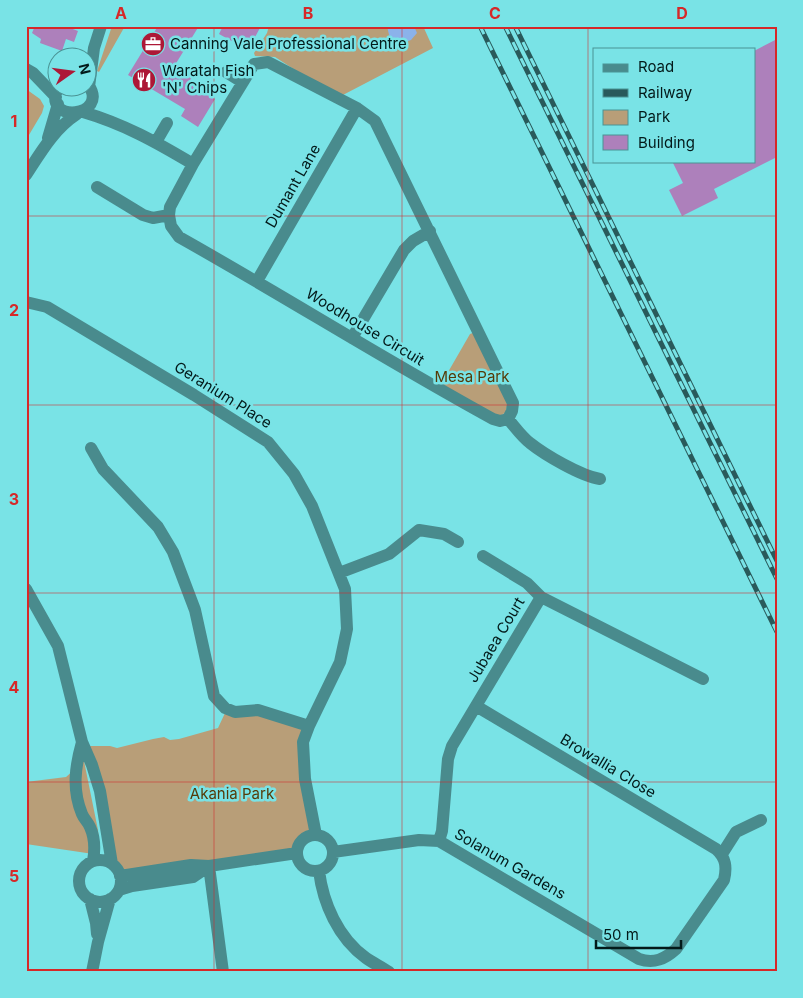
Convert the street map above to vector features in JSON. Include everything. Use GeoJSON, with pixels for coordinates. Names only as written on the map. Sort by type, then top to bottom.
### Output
{"type":"FeatureCollection","features":[{"type":"Feature","properties":{"kind":"street"},"geometry":{"type":"LineString","coordinates":[[93,48],[100,26]]}},
{"type":"Feature","properties":{"kind":"street"},"geometry":{"type":"LineString","coordinates":[[96,187],[143,215],[153,218],[169,215],[170,207],[193,164],[254,64],[268,62],[357,108],[376,121],[430,231],[513,403],[508,420],[528,443],[580,473],[600,479]]}},
{"type":"Feature","properties":{"kind":"street"},"geometry":{"type":"LineString","coordinates":[[30,71],[48,77]]}},
{"type":"Feature","properties":{"kind":"street"},"geometry":{"type":"LineString","coordinates":[[30,71],[48,88]]}},
{"type":"Feature","properties":{"kind":"street"},"geometry":{"type":"LineString","coordinates":[[226,72],[242,82]]}},
{"type":"Feature","properties":{"kind":"street"},"geometry":{"type":"LineString","coordinates":[[46,143],[57,98]]}},
{"type":"Feature","properties":{"kind":"street"},"geometry":{"type":"LineString","coordinates":[[58,98],[66,112],[80,113],[116,122],[156,142],[193,164]]}},
{"type":"Feature","properties":{"kind":"street"},"geometry":{"type":"LineString","coordinates":[[26,175],[46,143],[65,122],[89,105],[89,98]]}},
{"type":"Feature","properties":{"kind":"street"},"geometry":{"type":"LineString","coordinates":[[97,98],[116,122]]}},
{"type":"Feature","properties":{"kind":"street","name":"Dumant Lane"},"geometry":{"type":"LineString","coordinates":[[257,281],[357,108]]}},
{"type":"Feature","properties":{"kind":"street"},"geometry":{"type":"LineString","coordinates":[[156,142],[166,123]]}},
{"type":"Feature","properties":{"kind":"street","name":"Woodhouse Circuit"},"geometry":{"type":"LineString","coordinates":[[169,215],[171,226],[179,237],[257,281],[420,380],[492,420],[508,420]]}},
{"type":"Feature","properties":{"kind":"street"},"geometry":{"type":"LineString","coordinates":[[352,338],[404,250],[413,240],[430,231]]}},
{"type":"Feature","properties":{"kind":"street","name":"Geranium Place"},"geometry":{"type":"LineString","coordinates":[[26,302],[47,307],[194,394],[268,442],[294,474],[307,498],[345,589],[348,629],[340,662],[303,742],[305,779],[316,836]]}},
{"type":"Feature","properties":{"kind":"street"},"geometry":{"type":"LineString","coordinates":[[91,448],[103,469],[158,527],[173,552],[195,610],[214,696],[224,708],[235,712],[258,710],[309,726]]}},
{"type":"Feature","properties":{"kind":"street"},"geometry":{"type":"LineString","coordinates":[[339,573],[388,554],[419,530],[444,534],[458,542]]}},
{"type":"Feature","properties":{"kind":"street"},"geometry":{"type":"LineString","coordinates":[[483,556],[527,582],[541,597]]}},
{"type":"Feature","properties":{"kind":"street"},"geometry":{"type":"LineString","coordinates":[[26,589],[58,646],[82,742],[100,791],[112,864],[120,876],[119,890]]}},
{"type":"Feature","properties":{"kind":"street","name":"Jubaea Court"},"geometry":{"type":"LineString","coordinates":[[439,841],[442,830],[448,759],[452,746],[541,597],[702,678]]}},
{"type":"Feature","properties":{"kind":"street","name":"Browallia Close"},"geometry":{"type":"LineString","coordinates":[[476,706],[722,854]]}},
{"type":"Feature","properties":{"kind":"street"},"geometry":{"type":"LineString","coordinates":[[82,742],[76,760],[74,785],[82,814],[90,827],[94,840],[93,861]]}},
{"type":"Feature","properties":{"kind":"street"},"geometry":{"type":"LineString","coordinates":[[722,854],[736,832],[761,820]]}},
{"type":"Feature","properties":{"kind":"street"},"geometry":{"type":"LineString","coordinates":[[316,836],[330,843],[333,852],[330,864],[318,871],[304,867],[298,860],[297,854],[301,842],[306,838],[316,836]]}},
{"type":"Feature","properties":{"kind":"street","name":"Solanum Gardens"},"geometry":{"type":"LineString","coordinates":[[333,852],[419,840],[439,841],[639,959],[652,962],[659,961],[676,949],[724,880],[726,866],[722,854]]}},
{"type":"Feature","properties":{"kind":"street"},"geometry":{"type":"LineString","coordinates":[[120,876],[191,865],[209,866],[297,854]]}},
{"type":"Feature","properties":{"kind":"street"},"geometry":{"type":"LineString","coordinates":[[98,942],[96,923],[90,900],[81,891],[79,877],[82,870],[93,861],[105,861],[112,864]]}},
{"type":"Feature","properties":{"kind":"street"},"geometry":{"type":"LineString","coordinates":[[90,900],[102,902],[110,899],[119,890],[132,886],[193,876],[209,866]]}},
{"type":"Feature","properties":{"kind":"street"},"geometry":{"type":"LineString","coordinates":[[209,866],[223,972]]}},
{"type":"Feature","properties":{"kind":"street"},"geometry":{"type":"LineString","coordinates":[[318,871],[331,915],[341,930],[359,952],[389,972]]}},
{"type":"Feature","properties":{"kind":"street"},"geometry":{"type":"LineString","coordinates":[[92,972],[110,899]]}},
{"type":"Feature","properties":{"kind":"green space"},"geometry":{"type":"Polygon","coordinates":[[[112,26],[125,26],[99,72],[98,68],[112,26]]]}},
{"type":"Feature","properties":{"kind":"green space"},"geometry":{"type":"Polygon","coordinates":[[[269,26],[423,26],[433,48],[341,96],[275,57],[255,56],[254,53],[267,33],[269,26]]]}},
{"type":"Feature","properties":{"kind":"green space"},"geometry":{"type":"Polygon","coordinates":[[[26,89],[40,99],[44,106],[42,113],[26,140],[26,89]]]}},
{"type":"Feature","properties":{"kind":"green space","name":"Mesa Park"},"geometry":{"type":"Polygon","coordinates":[[[475,332],[508,400],[506,412],[499,417],[440,386],[470,334],[475,332]]]}},
{"type":"Feature","properties":{"kind":"green space","name":"Akania Park"},"geometry":{"type":"Polygon","coordinates":[[[256,712],[306,725],[310,836],[300,842],[295,852],[118,871],[106,858],[90,746],[117,748],[164,737],[170,740],[179,739],[218,728],[225,713],[256,712]]]}},
{"type":"Feature","properties":{"kind":"green space"},"geometry":{"type":"Polygon","coordinates":[[[84,761],[98,830],[100,855],[26,844],[26,782],[66,777],[84,761]]]}},
{"type":"Feature","properties":{"kind":"water"},"geometry":{"type":"Polygon","coordinates":[[[387,26],[414,26],[417,33],[411,40],[400,44],[390,39],[387,26]]]}},
{"type":"Feature","properties":{"kind":"building"},"geometry":{"type":"Polygon","coordinates":[[[35,26],[65,26],[78,31],[74,42],[66,39],[63,48],[54,48],[40,43],[41,39],[32,33],[35,26]]]}},
{"type":"Feature","properties":{"kind":"building"},"geometry":{"type":"Polygon","coordinates":[[[158,26],[199,26],[175,65],[192,77],[189,82],[215,99],[198,127],[181,116],[185,109],[128,75],[158,26]]]}},
{"type":"Feature","properties":{"kind":"building"},"geometry":{"type":"Polygon","coordinates":[[[223,26],[261,26],[248,50],[219,34],[223,26]]]}},
{"type":"Feature","properties":{"kind":"building"},"geometry":{"type":"Polygon","coordinates":[[[777,39],[777,157],[714,189],[718,198],[682,216],[669,190],[683,183],[672,162],[756,162],[756,50],[777,39]]]}},
{"type":"Feature","properties":{"kind":"railway"},"geometry":{"type":"LineString","coordinates":[[480,26],[777,632]]}},
{"type":"Feature","properties":{"kind":"railway"},"geometry":{"type":"LineString","coordinates":[[505,26],[777,579]]}},
{"type":"Feature","properties":{"kind":"railway"},"geometry":{"type":"LineString","coordinates":[[515,26],[777,561]]}},
{"type":"Feature","properties":{"kind":"place","name":"Canning Vale Professional Centre"},"geometry":{"type":"Point","coordinates":[153,44]}},
{"type":"Feature","properties":{"kind":"place","name":"Waratah Fish 'N' Chips"},"geometry":{"type":"Point","coordinates":[144,80]}}]}
